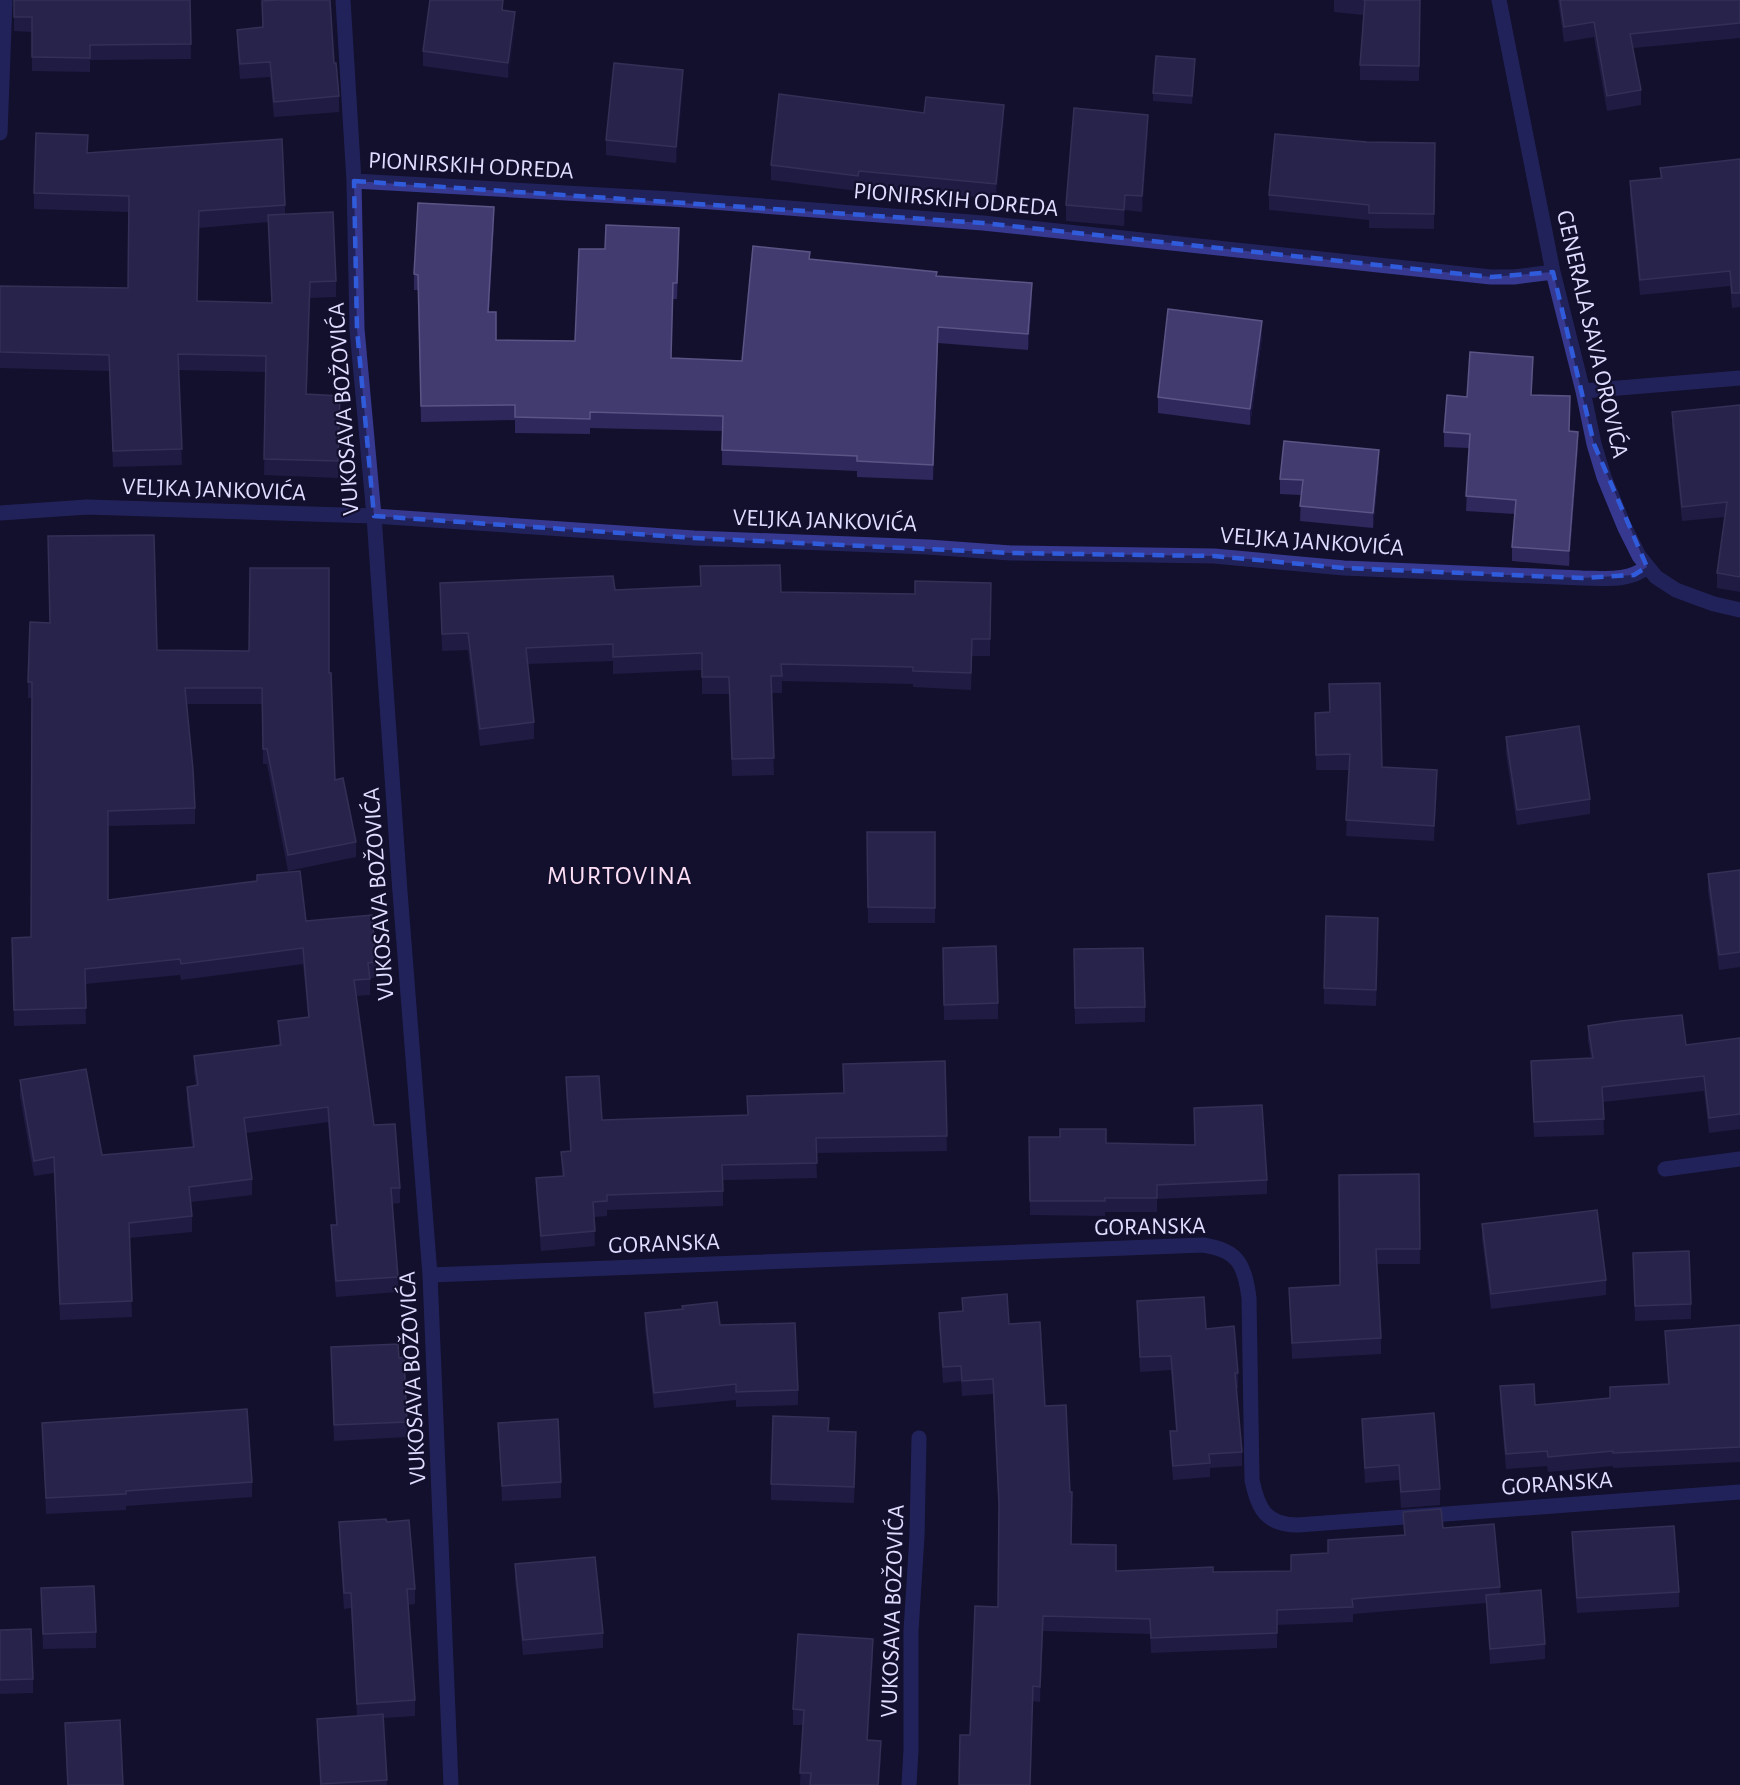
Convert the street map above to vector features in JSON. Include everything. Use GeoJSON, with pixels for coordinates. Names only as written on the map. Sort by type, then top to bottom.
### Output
{"type":"FeatureCollection","features":[{"type":"Feature","properties":{"kind":"street"},"geometry":{"type":"LineString","coordinates":[[0,133],[5,0]]}},
{"type":"Feature","properties":{"kind":"street","name":"VUKOSAVA BOŽOVIĆA"},"geometry":{"type":"LineString","coordinates":[[344,0],[354,181],[357,329],[374,516],[430,1275],[451,1785]]}},
{"type":"Feature","properties":{"kind":"street","name":"GENERALA SAVA OROVIĆA"},"geometry":{"type":"LineString","coordinates":[[1499,0],[1553,272],[1604,477],[1639,556],[1656,577],[1676,590],[1714,604],[1740,610]]}},
{"type":"Feature","properties":{"kind":"street","name":"PIONIRSKIH ODREDA"},"geometry":{"type":"LineString","coordinates":[[354,181],[672,199],[983,223],[1491,277],[1515,277],[1553,272]]}},
{"type":"Feature","properties":{"kind":"street"},"geometry":{"type":"LineString","coordinates":[[1583,391],[1740,378]]}},
{"type":"Feature","properties":{"kind":"street","name":"VELJKA JANKOVIĆA"},"geometry":{"type":"LineString","coordinates":[[0,513],[87,507],[374,516],[694,538],[928,547],[1011,553],[1214,556],[1344,568],[1581,578],[1620,578],[1634,575],[1647,567]]}},
{"type":"Feature","properties":{"kind":"street"},"geometry":{"type":"LineString","coordinates":[[1665,1169],[1740,1159]]}},
{"type":"Feature","properties":{"kind":"street","name":"GORANSKA"},"geometry":{"type":"LineString","coordinates":[[430,1275],[1203,1245],[1217,1247],[1236,1258],[1243,1268],[1247,1281],[1252,1480],[1261,1508],[1273,1520],[1284,1525],[1298,1525],[1740,1492]]}},
{"type":"Feature","properties":{"kind":"street","name":"VUKOSAVA BOŽOVIĆA"},"geometry":{"type":"LineString","coordinates":[[909,1785],[910,1631],[917,1536],[919,1438]]}},
{"type":"Feature","properties":{"kind":"highlighted area"},"geometry":{"type":"Polygon","coordinates":[[[354,181],[983,223],[1491,277],[1553,272],[1594,444],[1647,567],[1634,575],[1582,578],[1344,568],[1214,556],[1011,553],[694,538],[374,516],[357,329],[354,181]]]}},
{"type":"Feature","properties":{"kind":"building"},"geometry":{"type":"Polygon","coordinates":[[[14,0],[190,0],[191,44],[90,45],[90,58],[32,57],[32,17],[14,17],[14,0]]]}},
{"type":"Feature","properties":{"kind":"building"},"geometry":{"type":"Polygon","coordinates":[[[330,0],[334,63],[336,63],[339,96],[274,102],[270,62],[240,64],[237,30],[263,27],[262,1],[330,0]]]}},
{"type":"Feature","properties":{"kind":"building"},"geometry":{"type":"Polygon","coordinates":[[[430,0],[503,0],[502,10],[515,12],[508,63],[423,51],[430,0]]]}},
{"type":"Feature","properties":{"kind":"building"},"geometry":{"type":"Polygon","coordinates":[[[1365,0],[1420,0],[1419,66],[1360,65],[1365,0]]]}},
{"type":"Feature","properties":{"kind":"building"},"geometry":{"type":"Polygon","coordinates":[[[1560,0],[1740,0],[1740,23],[1630,34],[1641,90],[1607,96],[1594,22],[1564,27],[1560,0]]]}},
{"type":"Feature","properties":{"kind":"building"},"geometry":{"type":"Polygon","coordinates":[[[1156,56],[1195,59],[1192,96],[1153,93],[1156,56]]]}},
{"type":"Feature","properties":{"kind":"building"},"geometry":{"type":"Polygon","coordinates":[[[614,63],[683,70],[676,147],[606,140],[614,63]]]}},
{"type":"Feature","properties":{"kind":"building"},"geometry":{"type":"Polygon","coordinates":[[[779,94],[924,113],[926,97],[1004,105],[996,184],[859,171],[858,176],[771,165],[779,94]]]}},
{"type":"Feature","properties":{"kind":"building"},"geometry":{"type":"Polygon","coordinates":[[[1074,108],[1148,115],[1142,196],[1125,195],[1124,210],[1066,205],[1074,108]]]}},
{"type":"Feature","properties":{"kind":"building"},"geometry":{"type":"Polygon","coordinates":[[[36,133],[88,135],[87,153],[282,139],[285,205],[199,211],[197,301],[272,303],[268,215],[333,212],[336,281],[310,282],[306,394],[340,396],[338,461],[264,459],[266,356],[178,354],[182,449],[113,451],[109,355],[0,352],[0,286],[128,288],[129,196],[34,193],[36,133]]]}},
{"type":"Feature","properties":{"kind":"building"},"geometry":{"type":"Polygon","coordinates":[[[1275,134],[1367,142],[1435,143],[1434,214],[1369,213],[1369,205],[1269,195],[1275,134]]]}},
{"type":"Feature","properties":{"kind":"building"},"geometry":{"type":"Polygon","coordinates":[[[1740,159],[1740,293],[1732,293],[1730,271],[1640,280],[1630,181],[1662,178],[1660,168],[1740,159]]]}},
{"type":"Feature","properties":{"kind":"building"},"geometry":{"type":"Polygon","coordinates":[[[418,203],[494,207],[488,312],[496,312],[496,340],[575,341],[579,249],[605,249],[606,225],[679,228],[677,283],[673,283],[671,358],[742,361],[753,246],[810,252],[809,259],[937,272],[936,276],[1032,283],[1028,334],[938,327],[933,465],[857,461],[857,456],[722,450],[723,416],[590,412],[590,419],[515,417],[515,405],[421,406],[418,275],[414,274],[418,203]]]}},
{"type":"Feature","properties":{"kind":"building"},"geometry":{"type":"Polygon","coordinates":[[[1168,309],[1262,321],[1250,409],[1158,397],[1168,309]]]}},
{"type":"Feature","properties":{"kind":"building"},"geometry":{"type":"Polygon","coordinates":[[[1470,352],[1533,357],[1531,395],[1570,396],[1569,431],[1578,432],[1569,551],[1512,547],[1516,500],[1466,496],[1470,434],[1444,432],[1447,395],[1467,397],[1470,352]]]}},
{"type":"Feature","properties":{"kind":"building"},"geometry":{"type":"Polygon","coordinates":[[[1740,405],[1740,577],[1717,573],[1727,502],[1682,507],[1672,412],[1740,405]]]}},
{"type":"Feature","properties":{"kind":"building"},"geometry":{"type":"Polygon","coordinates":[[[1284,441],[1379,450],[1373,513],[1300,506],[1303,480],[1280,479],[1284,441]]]}},
{"type":"Feature","properties":{"kind":"building"},"geometry":{"type":"Polygon","coordinates":[[[154,535],[157,650],[249,651],[250,568],[329,568],[329,673],[331,673],[335,780],[343,778],[356,842],[288,855],[267,749],[263,749],[262,688],[185,688],[195,808],[108,811],[108,900],[257,881],[257,875],[300,871],[306,921],[372,915],[376,962],[368,963],[370,979],[354,980],[374,1125],[395,1124],[400,1188],[391,1188],[398,1277],[336,1281],[331,1225],[337,1225],[328,1107],[244,1118],[252,1179],[189,1187],[192,1216],[129,1223],[132,1301],[60,1304],[54,1157],[34,1161],[20,1080],[86,1069],[102,1155],[194,1147],[187,1087],[198,1085],[194,1056],[281,1045],[278,1021],[309,1017],[303,948],[181,964],[180,959],[85,969],[86,1008],[14,1010],[12,938],[31,937],[32,682],[28,682],[30,622],[50,623],[48,536],[154,535]]]}},
{"type":"Feature","properties":{"kind":"building"},"geometry":{"type":"Polygon","coordinates":[[[780,565],[781,592],[915,594],[915,581],[991,583],[990,639],[972,639],[971,673],[913,671],[913,667],[781,664],[782,676],[771,676],[774,758],[732,759],[729,677],[702,677],[702,653],[613,657],[613,644],[526,648],[534,722],[480,729],[468,633],[442,634],[440,583],[613,576],[615,590],[701,586],[700,566],[780,565]]]}},
{"type":"Feature","properties":{"kind":"building"},"geometry":{"type":"Polygon","coordinates":[[[1380,683],[1382,767],[1437,770],[1434,826],[1346,820],[1350,754],[1316,755],[1315,713],[1330,712],[1329,684],[1380,683]]]}},
{"type":"Feature","properties":{"kind":"building"},"geometry":{"type":"Polygon","coordinates":[[[1579,726],[1590,799],[1517,810],[1506,737],[1579,726]]]}},
{"type":"Feature","properties":{"kind":"building"},"geometry":{"type":"Polygon","coordinates":[[[867,832],[935,832],[935,908],[868,907],[867,832]]]}},
{"type":"Feature","properties":{"kind":"building"},"geometry":{"type":"Polygon","coordinates":[[[1740,870],[1740,952],[1719,955],[1708,874],[1740,870]]]}},
{"type":"Feature","properties":{"kind":"building"},"geometry":{"type":"Polygon","coordinates":[[[1326,916],[1378,918],[1376,990],[1324,988],[1326,916]]]}},
{"type":"Feature","properties":{"kind":"building"},"geometry":{"type":"Polygon","coordinates":[[[996,946],[998,1003],[944,1005],[943,948],[996,946]]]}},
{"type":"Feature","properties":{"kind":"building"},"geometry":{"type":"Polygon","coordinates":[[[1143,948],[1145,1007],[1075,1008],[1074,949],[1143,948]]]}},
{"type":"Feature","properties":{"kind":"building"},"geometry":{"type":"Polygon","coordinates":[[[1682,1015],[1686,1045],[1740,1038],[1740,1114],[1709,1118],[1704,1076],[1602,1087],[1604,1119],[1534,1122],[1531,1061],[1593,1058],[1588,1026],[1682,1015]]]}},
{"type":"Feature","properties":{"kind":"building"},"geometry":{"type":"Polygon","coordinates":[[[945,1061],[947,1136],[816,1138],[817,1163],[722,1165],[723,1191],[607,1195],[607,1201],[593,1202],[595,1231],[541,1236],[536,1178],[564,1176],[561,1152],[571,1151],[566,1077],[599,1076],[602,1120],[748,1115],[747,1096],[844,1093],[843,1064],[945,1061]]]}},
{"type":"Feature","properties":{"kind":"building"},"geometry":{"type":"Polygon","coordinates":[[[1262,1105],[1267,1180],[1157,1185],[1157,1198],[1030,1201],[1029,1137],[1060,1137],[1060,1129],[1106,1129],[1106,1143],[1195,1145],[1194,1108],[1262,1105]]]}},
{"type":"Feature","properties":{"kind":"building"},"geometry":{"type":"Polygon","coordinates":[[[1419,1174],[1420,1249],[1376,1249],[1381,1338],[1292,1343],[1289,1288],[1340,1285],[1339,1175],[1419,1174]]]}},
{"type":"Feature","properties":{"kind":"building"},"geometry":{"type":"Polygon","coordinates":[[[1597,1210],[1606,1280],[1491,1294],[1482,1224],[1597,1210]]]}},
{"type":"Feature","properties":{"kind":"building"},"geometry":{"type":"Polygon","coordinates":[[[1689,1251],[1691,1304],[1635,1306],[1633,1253],[1689,1251]]]}},
{"type":"Feature","properties":{"kind":"building"},"geometry":{"type":"Polygon","coordinates":[[[1007,1294],[1009,1324],[1040,1322],[1045,1406],[1066,1405],[1070,1492],[1072,1492],[1071,1544],[1116,1545],[1116,1571],[1213,1567],[1213,1572],[1291,1571],[1291,1555],[1328,1553],[1328,1540],[1405,1535],[1403,1512],[1441,1509],[1443,1528],[1494,1524],[1500,1587],[1352,1599],[1353,1607],[1277,1610],[1277,1633],[1151,1638],[1150,1619],[1043,1616],[1040,1687],[1033,1686],[1030,1785],[959,1785],[960,1735],[970,1735],[975,1606],[998,1607],[999,1504],[993,1379],[962,1381],[961,1366],[943,1367],[939,1313],[963,1311],[962,1298],[1007,1294]]]}},
{"type":"Feature","properties":{"kind":"building"},"geometry":{"type":"Polygon","coordinates":[[[1204,1297],[1206,1329],[1234,1326],[1238,1373],[1235,1373],[1242,1452],[1209,1454],[1210,1463],[1173,1466],[1170,1431],[1177,1431],[1171,1356],[1140,1357],[1137,1301],[1204,1297]]]}},
{"type":"Feature","properties":{"kind":"building"},"geometry":{"type":"Polygon","coordinates":[[[717,1302],[720,1325],[795,1323],[798,1390],[736,1392],[736,1384],[654,1393],[645,1313],[717,1302]]]}},
{"type":"Feature","properties":{"kind":"building"},"geometry":{"type":"Polygon","coordinates":[[[1740,1325],[1740,1447],[1613,1453],[1613,1451],[1548,1457],[1547,1451],[1506,1454],[1500,1386],[1534,1384],[1535,1405],[1610,1398],[1610,1387],[1669,1384],[1665,1331],[1740,1325]]]}},
{"type":"Feature","properties":{"kind":"building"},"geometry":{"type":"Polygon","coordinates":[[[398,1344],[399,1358],[404,1357],[407,1422],[334,1425],[331,1347],[398,1344]]]}},
{"type":"Feature","properties":{"kind":"building"},"geometry":{"type":"Polygon","coordinates":[[[247,1409],[252,1482],[126,1491],[126,1494],[46,1498],[42,1423],[247,1409]]]}},
{"type":"Feature","properties":{"kind":"building"},"geometry":{"type":"Polygon","coordinates":[[[1434,1413],[1440,1489],[1401,1492],[1399,1465],[1365,1468],[1362,1419],[1434,1413]]]}},
{"type":"Feature","properties":{"kind":"building"},"geometry":{"type":"Polygon","coordinates":[[[773,1416],[829,1418],[828,1431],[856,1432],[854,1487],[771,1484],[773,1416]]]}},
{"type":"Feature","properties":{"kind":"building"},"geometry":{"type":"Polygon","coordinates":[[[558,1419],[561,1482],[502,1486],[498,1423],[558,1419]]]}},
{"type":"Feature","properties":{"kind":"building"},"geometry":{"type":"Polygon","coordinates":[[[386,1519],[387,1522],[409,1520],[415,1589],[407,1589],[415,1700],[357,1704],[351,1593],[344,1593],[339,1522],[386,1519]]]}},
{"type":"Feature","properties":{"kind":"building"},"geometry":{"type":"Polygon","coordinates":[[[1674,1526],[1679,1592],[1577,1598],[1572,1532],[1674,1526]]]}},
{"type":"Feature","properties":{"kind":"building"},"geometry":{"type":"Polygon","coordinates":[[[595,1557],[603,1633],[523,1640],[515,1564],[595,1557]]]}},
{"type":"Feature","properties":{"kind":"building"},"geometry":{"type":"Polygon","coordinates":[[[94,1586],[96,1632],[43,1634],[41,1588],[94,1586]]]}},
{"type":"Feature","properties":{"kind":"building"},"geometry":{"type":"Polygon","coordinates":[[[1541,1590],[1545,1644],[1490,1649],[1486,1595],[1541,1590]]]}},
{"type":"Feature","properties":{"kind":"building"},"geometry":{"type":"Polygon","coordinates":[[[31,1629],[33,1679],[0,1680],[0,1630],[31,1629]]]}},
{"type":"Feature","properties":{"kind":"building"},"geometry":{"type":"Polygon","coordinates":[[[798,1634],[873,1639],[867,1740],[881,1741],[878,1785],[810,1785],[811,1773],[800,1773],[804,1710],[793,1709],[798,1634]]]}},
{"type":"Feature","properties":{"kind":"building"},"geometry":{"type":"Polygon","coordinates":[[[383,1714],[387,1780],[321,1784],[317,1719],[383,1714]]]}},
{"type":"Feature","properties":{"kind":"building"},"geometry":{"type":"Polygon","coordinates":[[[120,1720],[123,1785],[68,1785],[65,1723],[120,1720]]]}},
{"type":"Feature","properties":{"kind":"district","name":"MURTOVINA"},"geometry":{"type":"Point","coordinates":[620,875]}}]}
